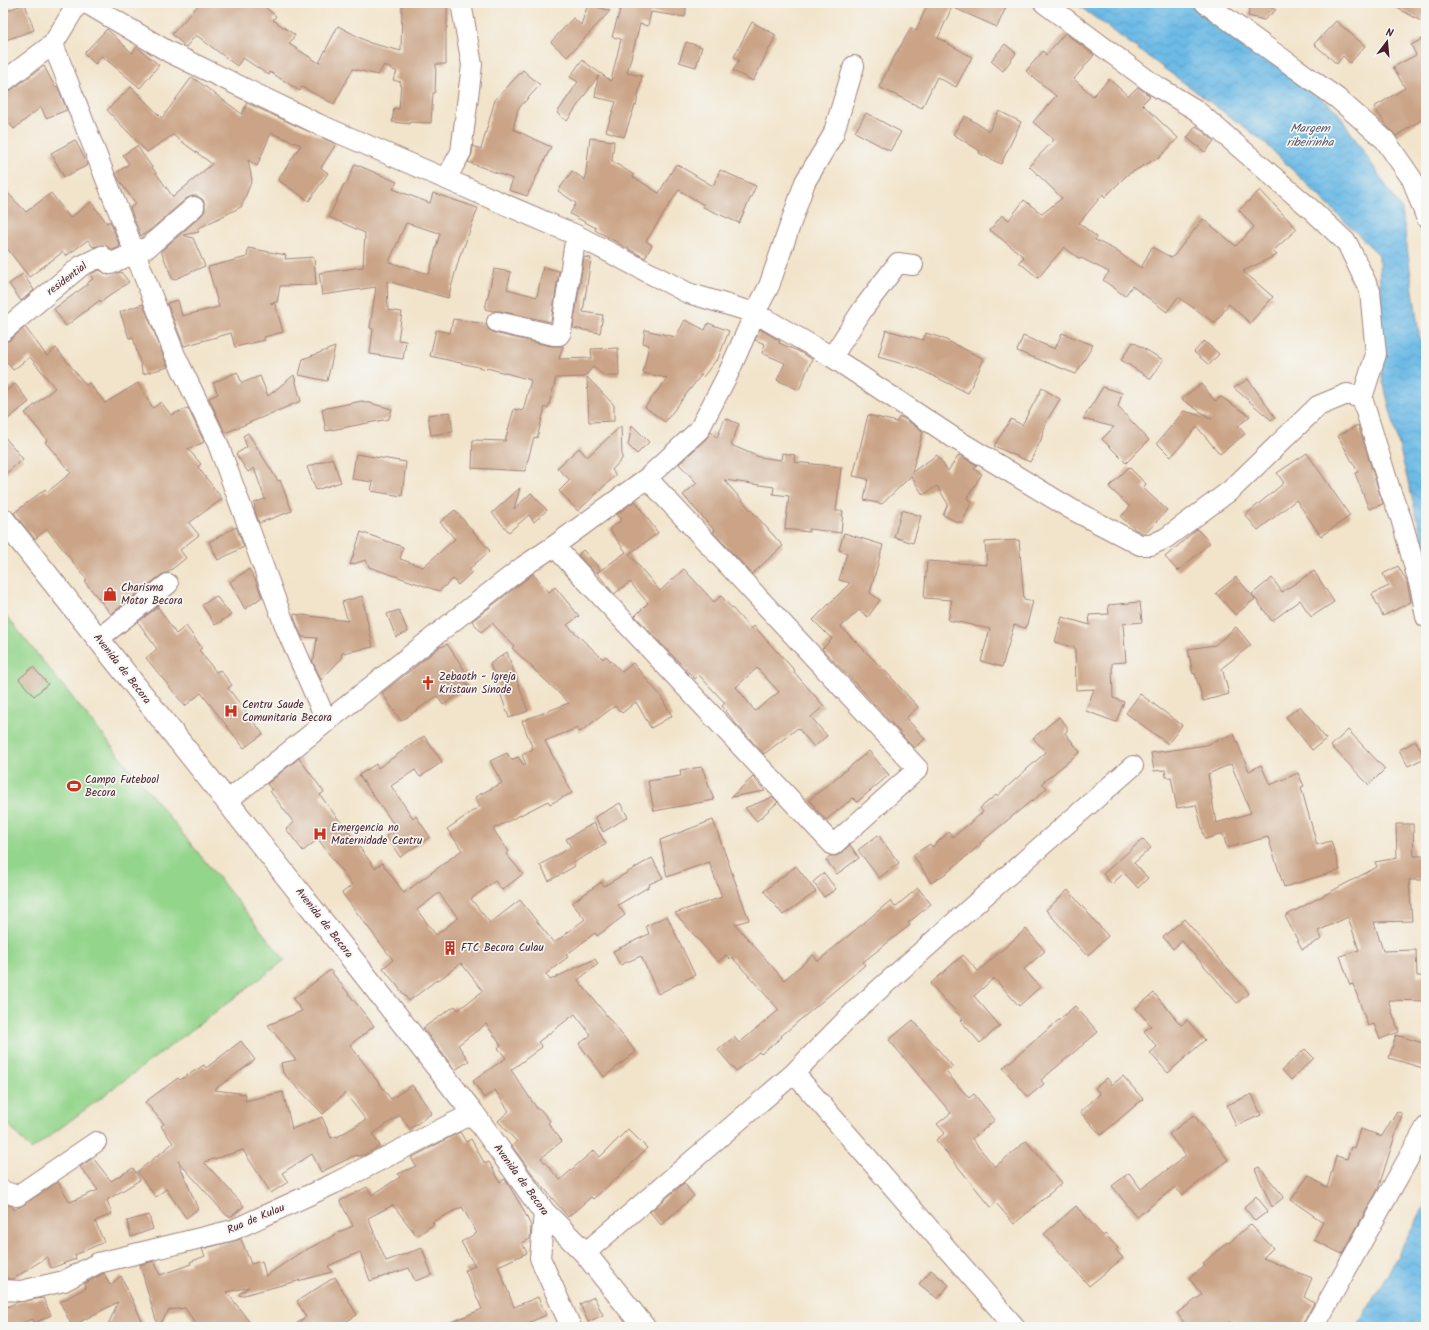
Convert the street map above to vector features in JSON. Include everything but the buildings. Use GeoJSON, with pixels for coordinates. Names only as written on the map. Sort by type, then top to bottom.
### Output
{"type":"FeatureCollection","features":[{"type":"Feature","properties":{"kind":"main road","name":"Avenida de Becora"},"geometry":{"type":"LineString","coordinates":[[3,519],[473,1113],[544,1212],[585,1253],[644,1327]]}},
{"type":"Feature","properties":{"kind":"street"},"geometry":{"type":"LineString","coordinates":[[3,82],[53,44],[78,3]]}},
{"type":"Feature","properties":{"kind":"street"},"geometry":{"type":"LineString","coordinates":[[86,3],[176,56],[318,124],[576,234],[688,293],[755,313],[832,357],[960,442],[1072,509],[1140,545],[1151,545],[1166,538],[1231,490],[1318,406],[1347,394],[1362,398]]}},
{"type":"Feature","properties":{"kind":"street"},"geometry":{"type":"LineString","coordinates":[[446,179],[461,152],[472,65],[461,3]]}},
{"type":"Feature","properties":{"kind":"street"},"geometry":{"type":"LineString","coordinates":[[1044,3],[1153,84],[1196,110],[1312,210],[1347,244],[1370,291],[1371,299],[1376,354],[1362,398],[1391,493],[1401,518],[1421,590],[1426,617]]}},
{"type":"Feature","properties":{"kind":"street"},"geometry":{"type":"LineString","coordinates":[[1204,3],[1337,98],[1385,140],[1412,179],[1426,217]]}},
{"type":"Feature","properties":{"kind":"street"},"geometry":{"type":"LineString","coordinates":[[53,44],[175,355],[218,444],[286,630],[327,722]]}},
{"type":"Feature","properties":{"kind":"street"},"geometry":{"type":"LineString","coordinates":[[227,801],[524,566],[554,546],[646,478],[699,430],[728,374],[755,313],[769,286],[805,182],[833,135],[854,66]]}},
{"type":"Feature","properties":{"kind":"street","name":"residential"},"geometry":{"type":"LineString","coordinates":[[3,332],[81,266],[102,256],[110,264],[148,247],[194,207]]}},
{"type":"Feature","properties":{"kind":"street"},"geometry":{"type":"LineString","coordinates":[[497,322],[554,336],[559,335],[561,332],[576,234]]}},
{"type":"Feature","properties":{"kind":"street"},"geometry":{"type":"LineString","coordinates":[[832,357],[863,309],[898,263],[913,265]]}},
{"type":"Feature","properties":{"kind":"street"},"geometry":{"type":"LineString","coordinates":[[554,546],[833,844],[918,769],[646,478]]}},
{"type":"Feature","properties":{"kind":"street"},"geometry":{"type":"LineString","coordinates":[[98,639],[168,584]]}},
{"type":"Feature","properties":{"kind":"street"},"geometry":{"type":"LineString","coordinates":[[585,1253],[794,1073],[857,1010],[1133,766]]}},
{"type":"Feature","properties":{"kind":"street"},"geometry":{"type":"LineString","coordinates":[[794,1073],[1015,1327]]}},
{"type":"Feature","properties":{"kind":"street","name":"Rua de Kulau"},"geometry":{"type":"LineString","coordinates":[[3,1290],[21,1291],[64,1281],[98,1263],[233,1230],[333,1184],[473,1113]]}},
{"type":"Feature","properties":{"kind":"street"},"geometry":{"type":"LineString","coordinates":[[1314,1327],[1426,1126]]}},
{"type":"Feature","properties":{"kind":"street"},"geometry":{"type":"LineString","coordinates":[[3,1191],[17,1196],[96,1142]]}},
{"type":"Feature","properties":{"kind":"street"},"geometry":{"type":"LineString","coordinates":[[544,1212],[540,1258],[571,1327]]}},
{"type":"Feature","properties":{"kind":"green space","name":"Campo Futebool Becora"},"geometry":{"type":"Polygon","coordinates":[[[3,612],[285,960],[31,1150],[3,1118],[3,612]]]}},
{"type":"Feature","properties":{"kind":"water","name":"Margem ribeirinha"},"geometry":{"type":"Polygon","coordinates":[[[1075,3],[1191,3],[1258,48],[1336,110],[1402,210],[1419,334],[1426,366],[1426,554],[1382,377],[1379,255],[1262,140],[1075,3]]]}},
{"type":"Feature","properties":{"kind":"water"},"geometry":{"type":"Polygon","coordinates":[[[1426,1203],[1426,1327],[1357,1327],[1380,1288],[1426,1203]]]}},
{"type":"Feature","properties":{"kind":"place","name":"Charisma Motor Becora"},"geometry":{"type":"Point","coordinates":[110,594]}},
{"type":"Feature","properties":{"kind":"place","name":"Zebaoth - Igreja Kristaun Sinode"},"geometry":{"type":"Point","coordinates":[428,683]}},
{"type":"Feature","properties":{"kind":"place","name":"Centru Saude Comunitaria Becora"},"geometry":{"type":"Point","coordinates":[231,711]}},
{"type":"Feature","properties":{"kind":"place","name":"Campo Futebool Becora"},"geometry":{"type":"Point","coordinates":[74,786]}},
{"type":"Feature","properties":{"kind":"place","name":"Emergencia no Maternidade Centru"},"geometry":{"type":"Point","coordinates":[320,834]}},
{"type":"Feature","properties":{"kind":"place","name":"FTC Becora Culau"},"geometry":{"type":"Point","coordinates":[450,948]}}]}
